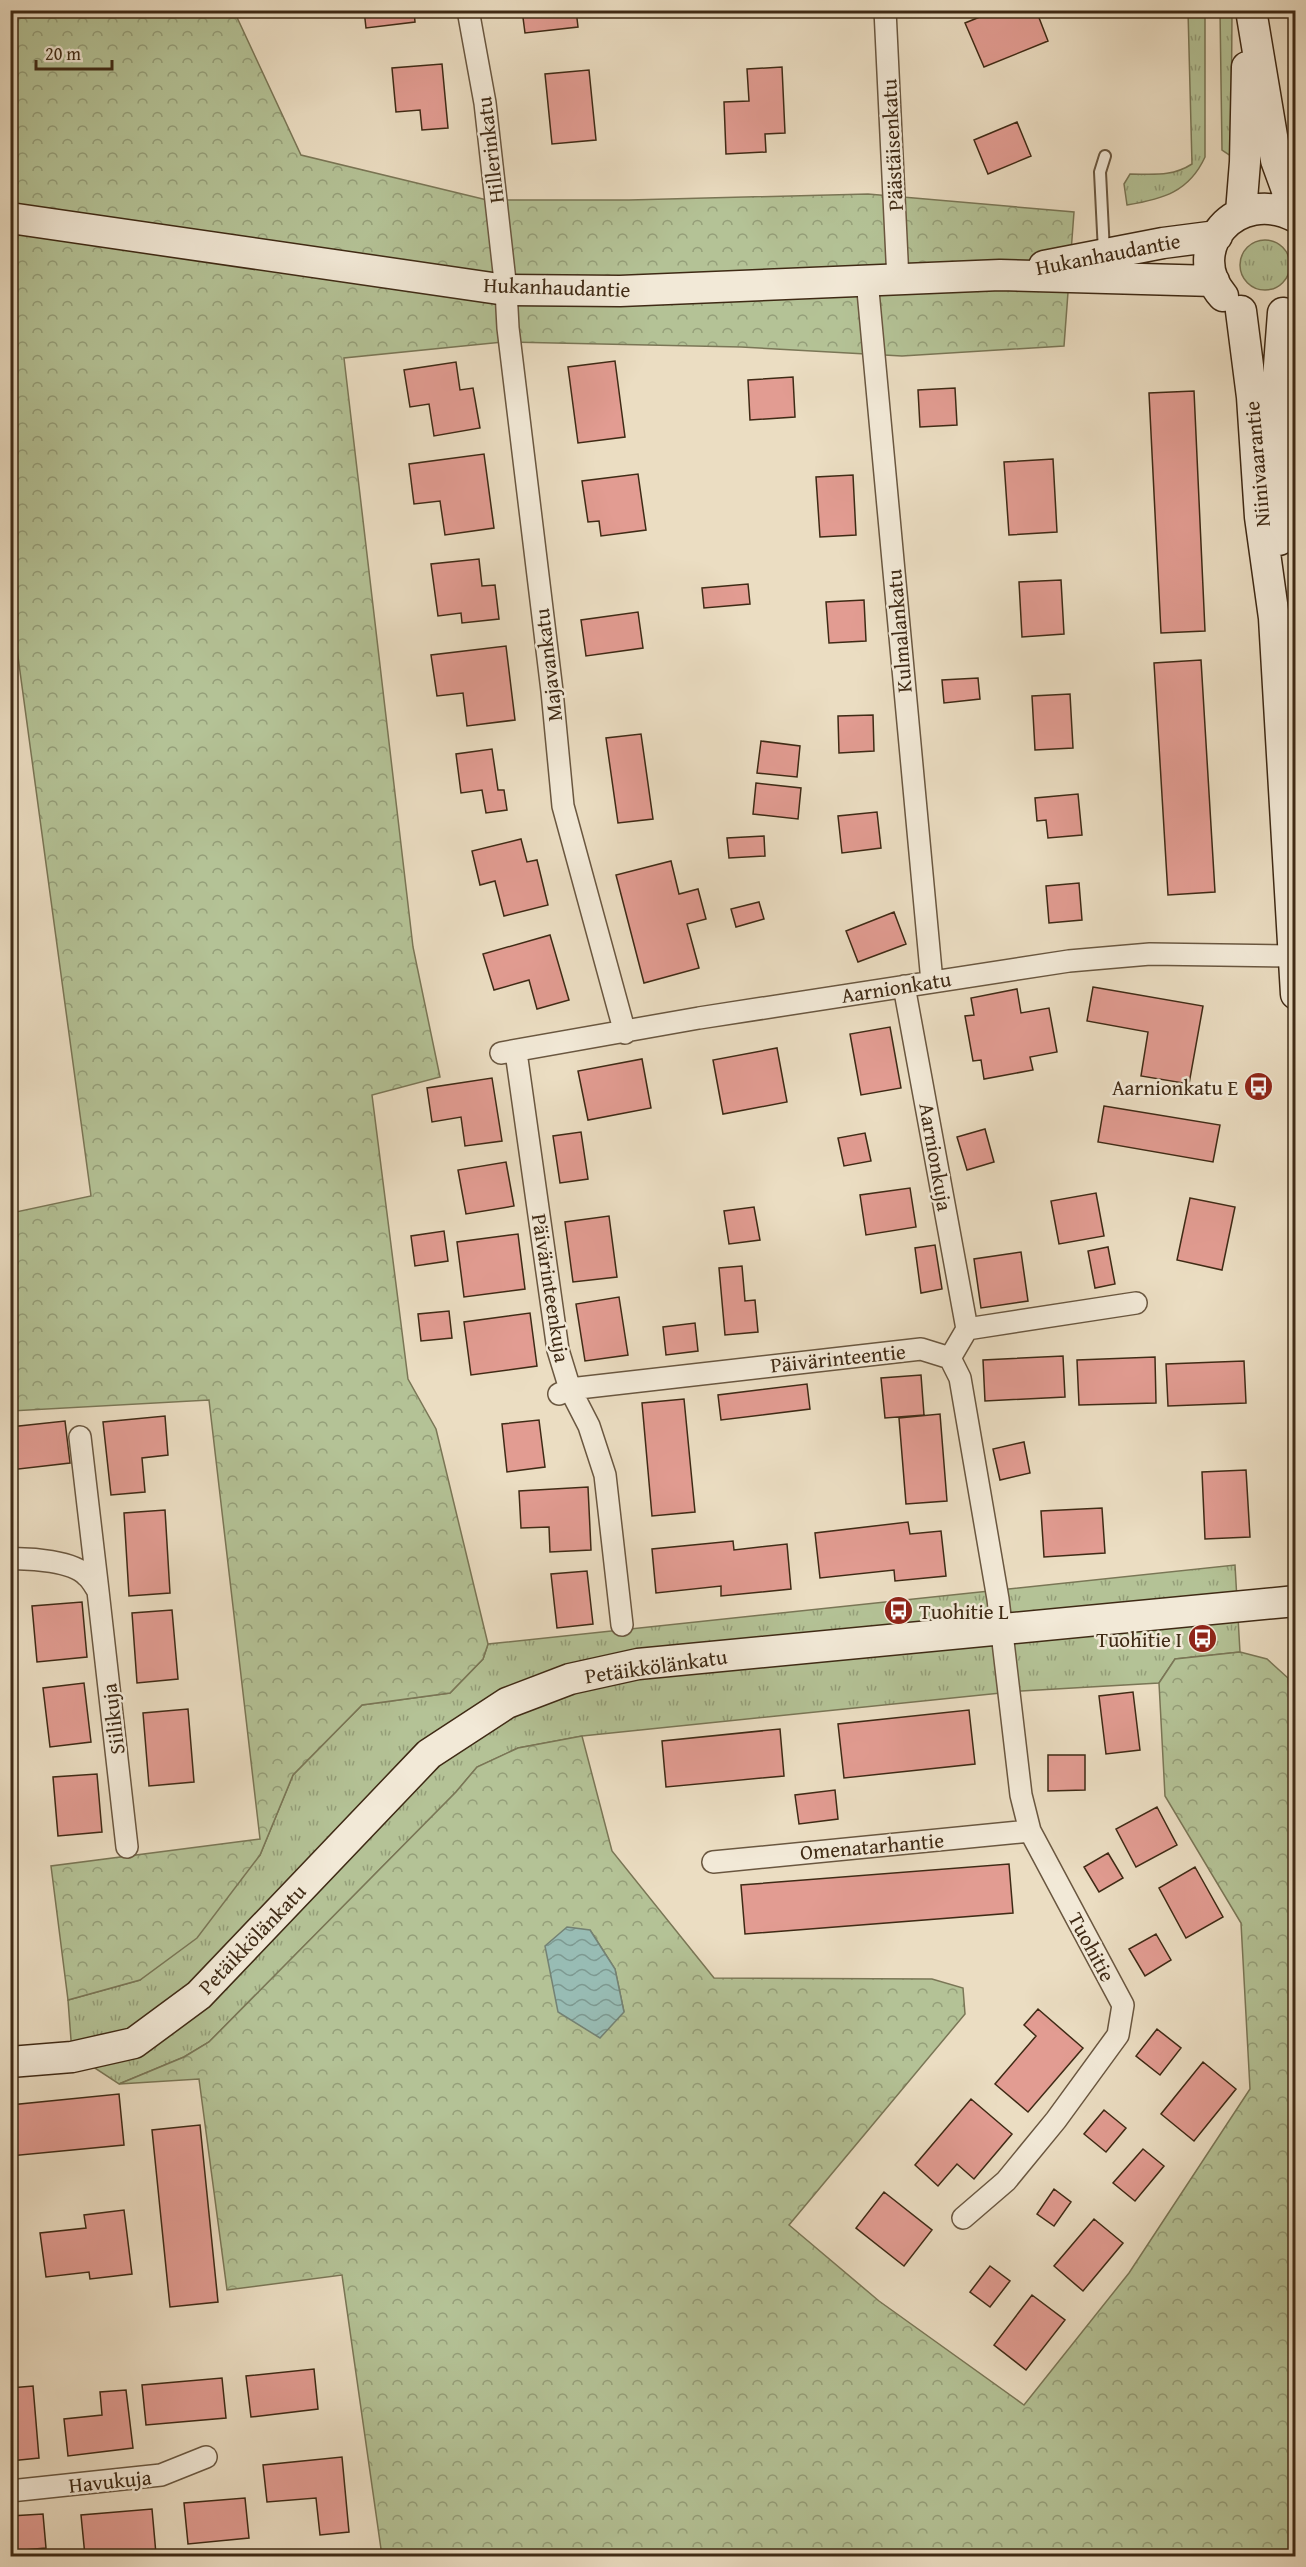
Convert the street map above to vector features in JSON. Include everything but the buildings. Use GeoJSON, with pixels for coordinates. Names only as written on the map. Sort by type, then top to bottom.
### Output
{"type":"FeatureCollection","features":[{"type":"Feature","properties":{"kind":"main road"},"geometry":{"type":"LineString","coordinates":[[1241,212],[1250,10]]}},
{"type":"Feature","properties":{"kind":"main road"},"geometry":{"type":"LineString","coordinates":[[1250,10],[1276,160],[1296,216]]}},
{"type":"Feature","properties":{"kind":"main road"},"geometry":{"type":"LineString","coordinates":[[1289,310],[1263,316],[1241,311],[1220,293],[1214,281],[1210,256],[1217,236],[1224,225],[1241,212],[1271,207],[1296,216]]}},
{"type":"Feature","properties":{"kind":"main road","name":"Hukanhaudantie"},"geometry":{"type":"LineString","coordinates":[[10,218],[506,290],[620,291],[1000,275],[1105,266],[1217,236]]}},
{"type":"Feature","properties":{"kind":"main road","name":"Hukanhaudantie"},"geometry":{"type":"LineString","coordinates":[[1105,266],[1214,281]]}},
{"type":"Feature","properties":{"kind":"main road","name":"Niinivaarantie"},"geometry":{"type":"LineString","coordinates":[[1274,618],[1280,518],[1279,366],[1289,310]]}},
{"type":"Feature","properties":{"kind":"main road","name":"Niinivaarantie"},"geometry":{"type":"LineString","coordinates":[[1241,311],[1252,397],[1260,517],[1274,618],[1296,994]]}},
{"type":"Feature","properties":{"kind":"main road","name":"Petäikkölänkatu"},"geometry":{"type":"LineString","coordinates":[[10,2062],[72,2057],[134,2043],[199,1995],[429,1754],[507,1703],[570,1679],[638,1664],[1296,1601]]}},
{"type":"Feature","properties":{"kind":"street","name":"Hillerinkatu"},"geometry":{"type":"LineString","coordinates":[[468,10],[485,103],[506,290]]}},
{"type":"Feature","properties":{"kind":"street","name":"Päästäisenkatu"},"geometry":{"type":"LineString","coordinates":[[885,10],[898,280]]}},
{"type":"Feature","properties":{"kind":"street","name":"Kulmalankatu"},"geometry":{"type":"LineString","coordinates":[[867,280],[932,982]]}},
{"type":"Feature","properties":{"kind":"street","name":"Majavankatu"},"geometry":{"type":"LineString","coordinates":[[506,290],[507,328],[552,691],[563,806],[625,1033]]}},
{"type":"Feature","properties":{"kind":"street","name":"Aarnionkatu"},"geometry":{"type":"LineString","coordinates":[[509,1052],[699,1018],[1069,961],[1150,954],[1294,956]]}},
{"type":"Feature","properties":{"kind":"street","name":"Aarnionkuja"},"geometry":{"type":"LineString","coordinates":[[904,986],[967,1329]]}},
{"type":"Feature","properties":{"kind":"street","name":"Päivärinteenkuja"},"geometry":{"type":"LineString","coordinates":[[509,1052],[565,1392],[589,1426],[605,1475],[622,1625]]}},
{"type":"Feature","properties":{"kind":"street"},"geometry":{"type":"LineString","coordinates":[[1002,1628],[960,1378],[950,1358],[967,1329],[1136,1303]]}},
{"type":"Feature","properties":{"kind":"street","name":"Päivärinteentie"},"geometry":{"type":"LineString","coordinates":[[565,1392],[921,1349],[950,1358]]}},
{"type":"Feature","properties":{"kind":"street","name":"Siilikuja"},"geometry":{"type":"LineString","coordinates":[[80,1437],[127,1846]]}},
{"type":"Feature","properties":{"kind":"street"},"geometry":{"type":"LineString","coordinates":[[10,1558],[45,1561],[74,1567],[87,1575],[98,1591]]}},
{"type":"Feature","properties":{"kind":"street","name":"Tuohitie"},"geometry":{"type":"LineString","coordinates":[[963,2218],[1006,2181],[1056,2121],[1118,2035],[1123,2005],[1030,1831],[1021,1795],[1002,1628]]}},
{"type":"Feature","properties":{"kind":"street","name":"Omenatarhantie"},"geometry":{"type":"LineString","coordinates":[[713,1862],[1030,1831]]}},
{"type":"Feature","properties":{"kind":"street","name":"Havukuja"},"geometry":{"type":"LineString","coordinates":[[10,2491],[161,2475],[206,2457]]}},
{"type":"Feature","properties":{"kind":"lane"},"geometry":{"type":"LineString","coordinates":[[1105,156],[1100,172],[1105,266]]}},
{"type":"Feature","properties":{"kind":"green space"},"geometry":{"type":"Polygon","coordinates":[[[11,11],[234,11],[301,155],[487,200],[629,200],[868,194],[1074,212],[1064,346],[902,356],[741,347],[503,342],[344,358],[413,947],[440,1077],[372,1095],[408,1379],[436,1429],[488,1644],[483,1659],[450,1693],[362,1705],[293,1775],[260,1855],[197,1938],[140,1980],[68,2000],[51,1866],[260,1839],[209,1400],[11,1411],[11,1213],[91,1196],[11,605],[11,11]]]}},
{"type":"Feature","properties":{"kind":"green space"},"geometry":{"type":"Polygon","coordinates":[[[1188,11],[1205,11],[1205,157],[1199,169],[1174,192],[1152,200],[1127,205],[1124,184],[1130,174],[1170,173],[1192,164],[1188,11]]]}},
{"type":"Feature","properties":{"kind":"green space"},"geometry":{"type":"Polygon","coordinates":[[[1220,11],[1232,11],[1231,156],[1222,150],[1220,11]]]}},
{"type":"Feature","properties":{"kind":"green space"},"geometry":{"type":"Polygon","coordinates":[[[1270,240],[1283,247],[1289,255],[1289,275],[1283,283],[1275,289],[1260,290],[1247,283],[1241,275],[1240,260],[1247,247],[1255,241],[1270,240]]]}},
{"type":"Feature","properties":{"kind":"green space"},"geometry":{"type":"Polygon","coordinates":[[[1235,1565],[1240,1652],[1175,1659],[1159,1683],[1021,1691],[582,1736],[518,1748],[477,1767],[456,1792],[209,2042],[184,2057],[119,2084],[72,2053],[68,2000],[140,1980],[260,1855],[293,1775],[362,1705],[450,1693],[483,1659],[488,1644],[1235,1565]]]}},
{"type":"Feature","properties":{"kind":"green space"},"geometry":{"type":"Polygon","coordinates":[[[1240,1652],[1267,1659],[1288,1678],[1296,1788],[1295,2556],[382,2556],[342,2275],[227,2290],[199,2079],[119,2084],[184,2057],[209,2042],[456,1792],[477,1767],[518,1748],[582,1736],[612,1851],[714,1978],[932,1979],[963,1988],[965,2014],[789,2225],[879,2301],[1024,2405],[1129,2273],[1250,2089],[1241,1923],[1165,1796],[1159,1683],[1175,1659],[1240,1652]],[[590,1930],[624,2012],[615,1969],[590,1930]]]}},
{"type":"Feature","properties":{"kind":"water"},"geometry":{"type":"Polygon","coordinates":[[[567,1927],[590,1930],[615,1969],[624,2012],[600,2038],[558,2012],[545,1946],[567,1927]]]}},
{"type":"Feature","properties":{"kind":"place","name":"Aarnionkatu E"},"geometry":{"type":"Point","coordinates":[1259,1087]}},
{"type":"Feature","properties":{"kind":"place","name":"Tuohitie L"},"geometry":{"type":"Point","coordinates":[898,1611]}},
{"type":"Feature","properties":{"kind":"place","name":"Tuohitie I"},"geometry":{"type":"Point","coordinates":[1203,1639]}}]}
